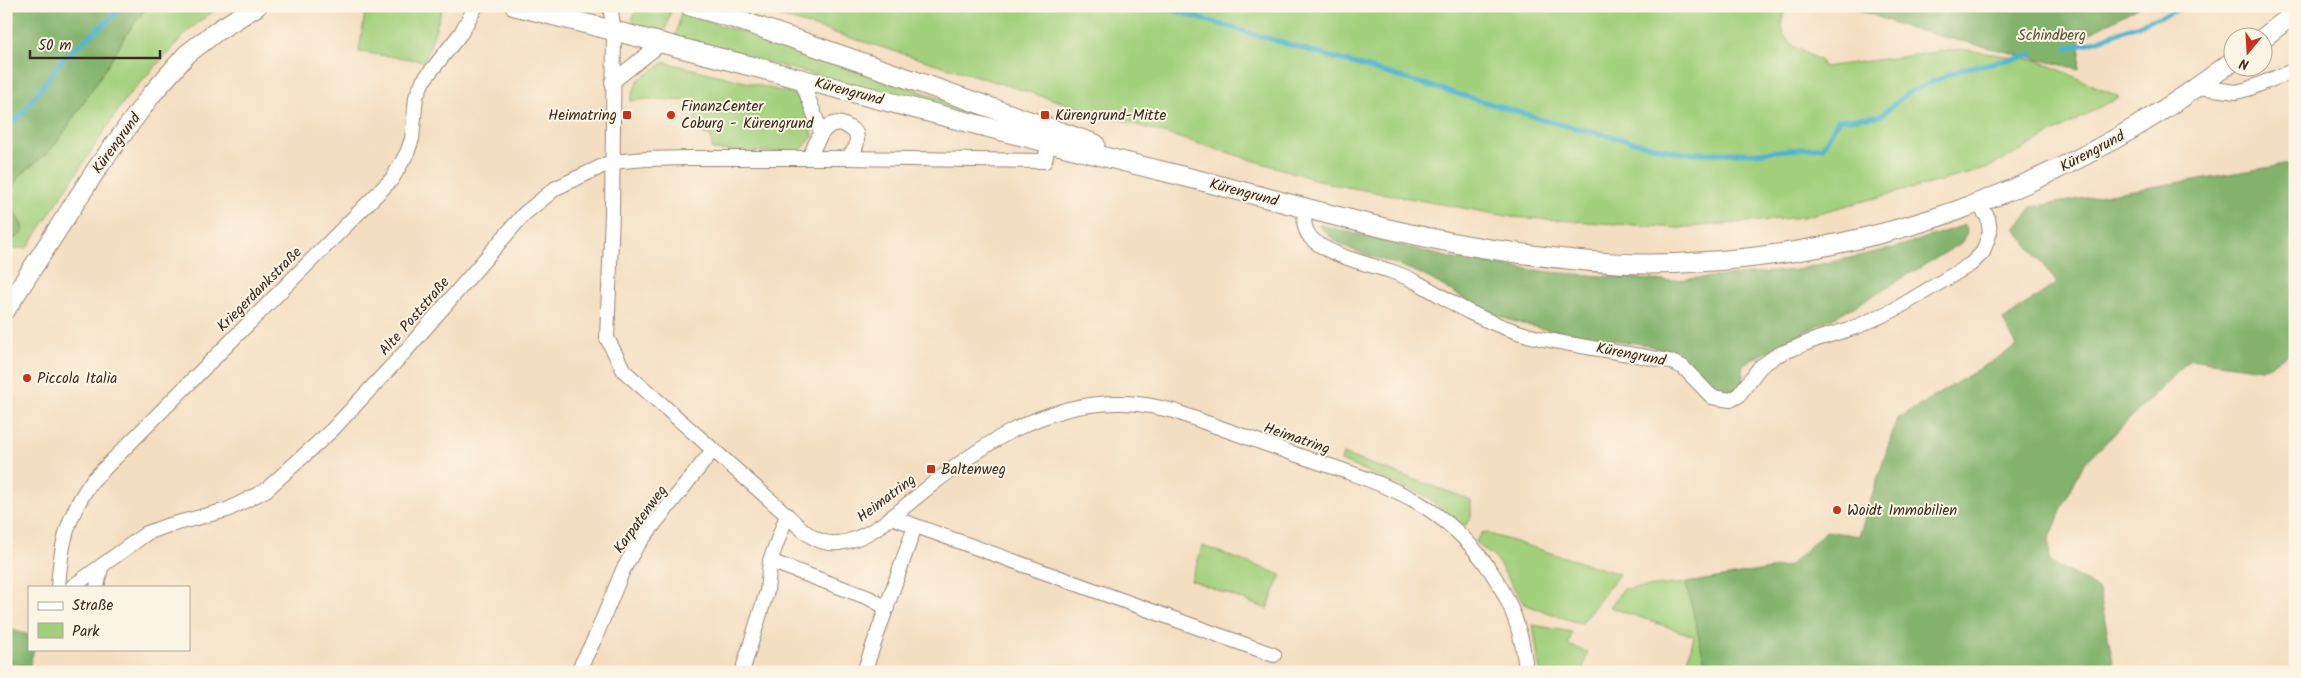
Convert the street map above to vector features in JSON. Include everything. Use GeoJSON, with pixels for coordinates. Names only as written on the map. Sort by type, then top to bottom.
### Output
{"type":"FeatureCollection","features":[{"type":"Feature","properties":{"kind":"main road","name":"Kürengrund"},"geometry":{"type":"LineString","coordinates":[[6,309],[98,167],[152,94],[187,54],[217,31],[257,6]]}},
{"type":"Feature","properties":{"kind":"main road","name":"Kürengrund"},"geometry":{"type":"LineString","coordinates":[[515,6],[801,79],[1050,136],[1183,176],[1416,235],[1502,251],[1592,262],[1647,264],[1746,258],[1834,245],[1920,223],[1978,203],[2051,174],[2107,145],[2199,86],[2224,67]]}},
{"type":"Feature","properties":{"kind":"main road","name":"Kürengrund"},"geometry":{"type":"LineString","coordinates":[[690,6],[768,30],[1050,136]]}},
{"type":"Feature","properties":{"kind":"main road"},"geometry":{"type":"LineString","coordinates":[[2274,29],[2295,13]]}},
{"type":"Feature","properties":{"kind":"street","name":"Kriegerdankstraße"},"geometry":{"type":"LineString","coordinates":[[58,586],[60,551],[66,532],[81,497],[92,481],[392,179],[412,139],[416,97],[423,81],[461,33],[476,6]]}},
{"type":"Feature","properties":{"kind":"street"},"geometry":{"type":"LineString","coordinates":[[610,6],[614,31]]}},
{"type":"Feature","properties":{"kind":"street"},"geometry":{"type":"LineString","coordinates":[[614,31],[619,6]]}},
{"type":"Feature","properties":{"kind":"street","name":"Heimatring"},"geometry":{"type":"LineString","coordinates":[[614,31],[611,162],[612,214],[607,338],[624,371],[806,533],[819,540],[834,543],[867,534],[979,448],[1016,427],[1044,415],[1086,406],[1122,403],[1147,405],[1174,412],[1381,486],[1413,500],[1445,522],[1461,536],[1491,571],[1511,604],[1520,628],[1526,672]]}},
{"type":"Feature","properties":{"kind":"street"},"geometry":{"type":"LineString","coordinates":[[612,82],[662,43]]}},
{"type":"Feature","properties":{"kind":"street"},"geometry":{"type":"LineString","coordinates":[[2199,86],[2236,92],[2295,70]]}},
{"type":"Feature","properties":{"kind":"street"},"geometry":{"type":"LineString","coordinates":[[801,79],[821,132]]}},
{"type":"Feature","properties":{"kind":"street"},"geometry":{"type":"LineString","coordinates":[[809,158],[821,132],[826,127],[840,125],[856,133],[857,146],[854,152],[846,158]]}},
{"type":"Feature","properties":{"kind":"street","name":"Alte Poststraße"},"geometry":{"type":"LineString","coordinates":[[74,586],[101,568],[124,547],[148,533],[166,526],[227,510],[266,490],[332,430],[404,354],[524,214],[556,188],[611,162],[681,158],[1045,161],[1050,136]]}},
{"type":"Feature","properties":{"kind":"street","name":"Kürengrund"},"geometry":{"type":"LineString","coordinates":[[1305,208],[1305,228],[1311,238],[1322,246],[1361,264],[1391,271],[1423,284],[1467,311],[1507,329],[1531,336],[1669,361],[1682,367],[1712,397],[1730,400],[1738,396],[1760,367],[1777,355],[1817,339],[1856,327],[1894,310],[1971,264],[1983,252],[1990,232],[1988,218],[1978,203]]}},
{"type":"Feature","properties":{"kind":"street","name":"Karpatenweg"},"geometry":{"type":"LineString","coordinates":[[579,669],[595,638],[623,570],[636,547],[713,450]]}},
{"type":"Feature","properties":{"kind":"street"},"geometry":{"type":"LineString","coordinates":[[742,672],[768,591],[770,560],[788,515]]}},
{"type":"Feature","properties":{"kind":"street"},"geometry":{"type":"LineString","coordinates":[[891,517],[1274,655]]}},
{"type":"Feature","properties":{"kind":"street"},"geometry":{"type":"LineString","coordinates":[[864,672],[915,526]]}},
{"type":"Feature","properties":{"kind":"street"},"geometry":{"type":"LineString","coordinates":[[770,560],[869,598],[886,608]]}},
{"type":"Feature","properties":{"kind":"street"},"geometry":{"type":"LineString","coordinates":[[97,586],[101,568]]}},
{"type":"Feature","properties":{"kind":"green space"},"geometry":{"type":"Polygon","coordinates":[[[6,6],[148,6],[123,39],[58,141],[27,169],[14,184],[10,192],[10,201],[23,229],[23,233],[6,242],[6,6]]]}},
{"type":"Feature","properties":{"kind":"green space"},"geometry":{"type":"Polygon","coordinates":[[[148,6],[220,6],[191,28],[127,97],[27,248],[6,249],[6,242],[16,238],[23,226],[11,204],[10,193],[14,181],[49,152],[58,141],[123,39],[148,6]]]}},
{"type":"Feature","properties":{"kind":"green space"},"geometry":{"type":"Polygon","coordinates":[[[366,6],[443,6],[425,61],[359,52],[366,6]]]}},
{"type":"Feature","properties":{"kind":"green space"},"geometry":{"type":"Polygon","coordinates":[[[644,6],[657,6],[671,10],[664,36],[636,26],[632,18],[636,10],[644,6]]]}},
{"type":"Feature","properties":{"kind":"green space"},"geometry":{"type":"Polygon","coordinates":[[[746,6],[1786,6],[1782,27],[1784,35],[1788,41],[1801,51],[1820,60],[1823,67],[1961,49],[2039,61],[2119,97],[1986,169],[1803,217],[1679,228],[1512,217],[1331,184],[746,6]]]}},
{"type":"Feature","properties":{"kind":"green space","name":"Schindberg"},"geometry":{"type":"Polygon","coordinates":[[[1849,6],[2140,6],[2081,38],[2079,69],[1910,29],[1849,6]]]}},
{"type":"Feature","properties":{"kind":"green space"},"geometry":{"type":"Polygon","coordinates":[[[681,13],[836,61],[994,118],[992,121],[675,38],[681,13]]]}},
{"type":"Feature","properties":{"kind":"green space"},"geometry":{"type":"Polygon","coordinates":[[[665,62],[797,95],[810,114],[813,137],[798,153],[712,150],[711,136],[695,131],[696,101],[648,99],[630,101],[638,80],[665,62]]]}},
{"type":"Feature","properties":{"kind":"green space"},"geometry":{"type":"Polygon","coordinates":[[[2295,163],[2295,351],[2262,369],[2190,359],[2083,465],[2064,503],[2049,541],[2050,562],[2099,590],[2115,672],[1707,672],[1686,583],[1789,566],[1826,531],[1859,536],[1897,419],[2017,346],[2003,320],[2057,283],[2015,229],[2032,207],[2295,163]]]}},
{"type":"Feature","properties":{"kind":"green space"},"geometry":{"type":"Polygon","coordinates":[[[1318,224],[1454,259],[1551,272],[1664,281],[1795,270],[1894,248],[1965,225],[1967,232],[1963,242],[1857,305],[1742,365],[1743,375],[1741,384],[1729,393],[1722,393],[1709,385],[1688,363],[1671,354],[1645,345],[1541,328],[1501,317],[1418,273],[1347,247],[1327,234],[1318,224]]]}},
{"type":"Feature","properties":{"kind":"green space"},"geometry":{"type":"Polygon","coordinates":[[[1343,454],[1471,500],[1471,518],[1462,530],[1428,497],[1341,461],[1343,454]]]}},
{"type":"Feature","properties":{"kind":"green space"},"geometry":{"type":"Polygon","coordinates":[[[1483,532],[1619,574],[1581,624],[1524,604],[1496,559],[1475,542],[1483,532]]]}},
{"type":"Feature","properties":{"kind":"green space"},"geometry":{"type":"Polygon","coordinates":[[[1203,546],[1281,575],[1267,609],[1191,580],[1203,546]]]}},
{"type":"Feature","properties":{"kind":"green space"},"geometry":{"type":"Polygon","coordinates":[[[1686,583],[1709,672],[1685,672],[1694,636],[1610,607],[1623,589],[1686,583]]]}},
{"type":"Feature","properties":{"kind":"green space"},"geometry":{"type":"Polygon","coordinates":[[[1533,625],[1572,632],[1568,645],[1588,652],[1582,672],[1540,672],[1533,625]]]}},
{"type":"Feature","properties":{"kind":"green space"},"geometry":{"type":"Polygon","coordinates":[[[6,628],[28,635],[28,650],[34,650],[28,672],[6,672],[6,628]]]}},
{"type":"Feature","properties":{"kind":"waterway"},"geometry":{"type":"LineString","coordinates":[[6,127],[21,115],[62,60],[124,6]]}},
{"type":"Feature","properties":{"kind":"waterway"},"geometry":{"type":"LineString","coordinates":[[1158,6],[1542,120],[1681,153],[1754,153],[1823,147],[1838,120],[1880,116],[1909,92],[1962,69],[2032,55]]}},
{"type":"Feature","properties":{"kind":"waterway"},"geometry":{"type":"LineString","coordinates":[[2066,48],[2093,42],[2188,6]]}},
{"type":"Feature","properties":{"kind":"place","name":"Heimatring"},"geometry":{"type":"Point","coordinates":[627,115]}},
{"type":"Feature","properties":{"kind":"place","name":"FinanzCenter Coburg - Kürengrund"},"geometry":{"type":"Point","coordinates":[671,115]}},
{"type":"Feature","properties":{"kind":"place","name":"Kürengrund-Mitte"},"geometry":{"type":"Point","coordinates":[1045,115]}},
{"type":"Feature","properties":{"kind":"place","name":"Piccola Italia"},"geometry":{"type":"Point","coordinates":[27,378]}},
{"type":"Feature","properties":{"kind":"place","name":"Baltenweg"},"geometry":{"type":"Point","coordinates":[931,469]}},
{"type":"Feature","properties":{"kind":"place","name":"Woidt Immobilien"},"geometry":{"type":"Point","coordinates":[1837,510]}}]}
